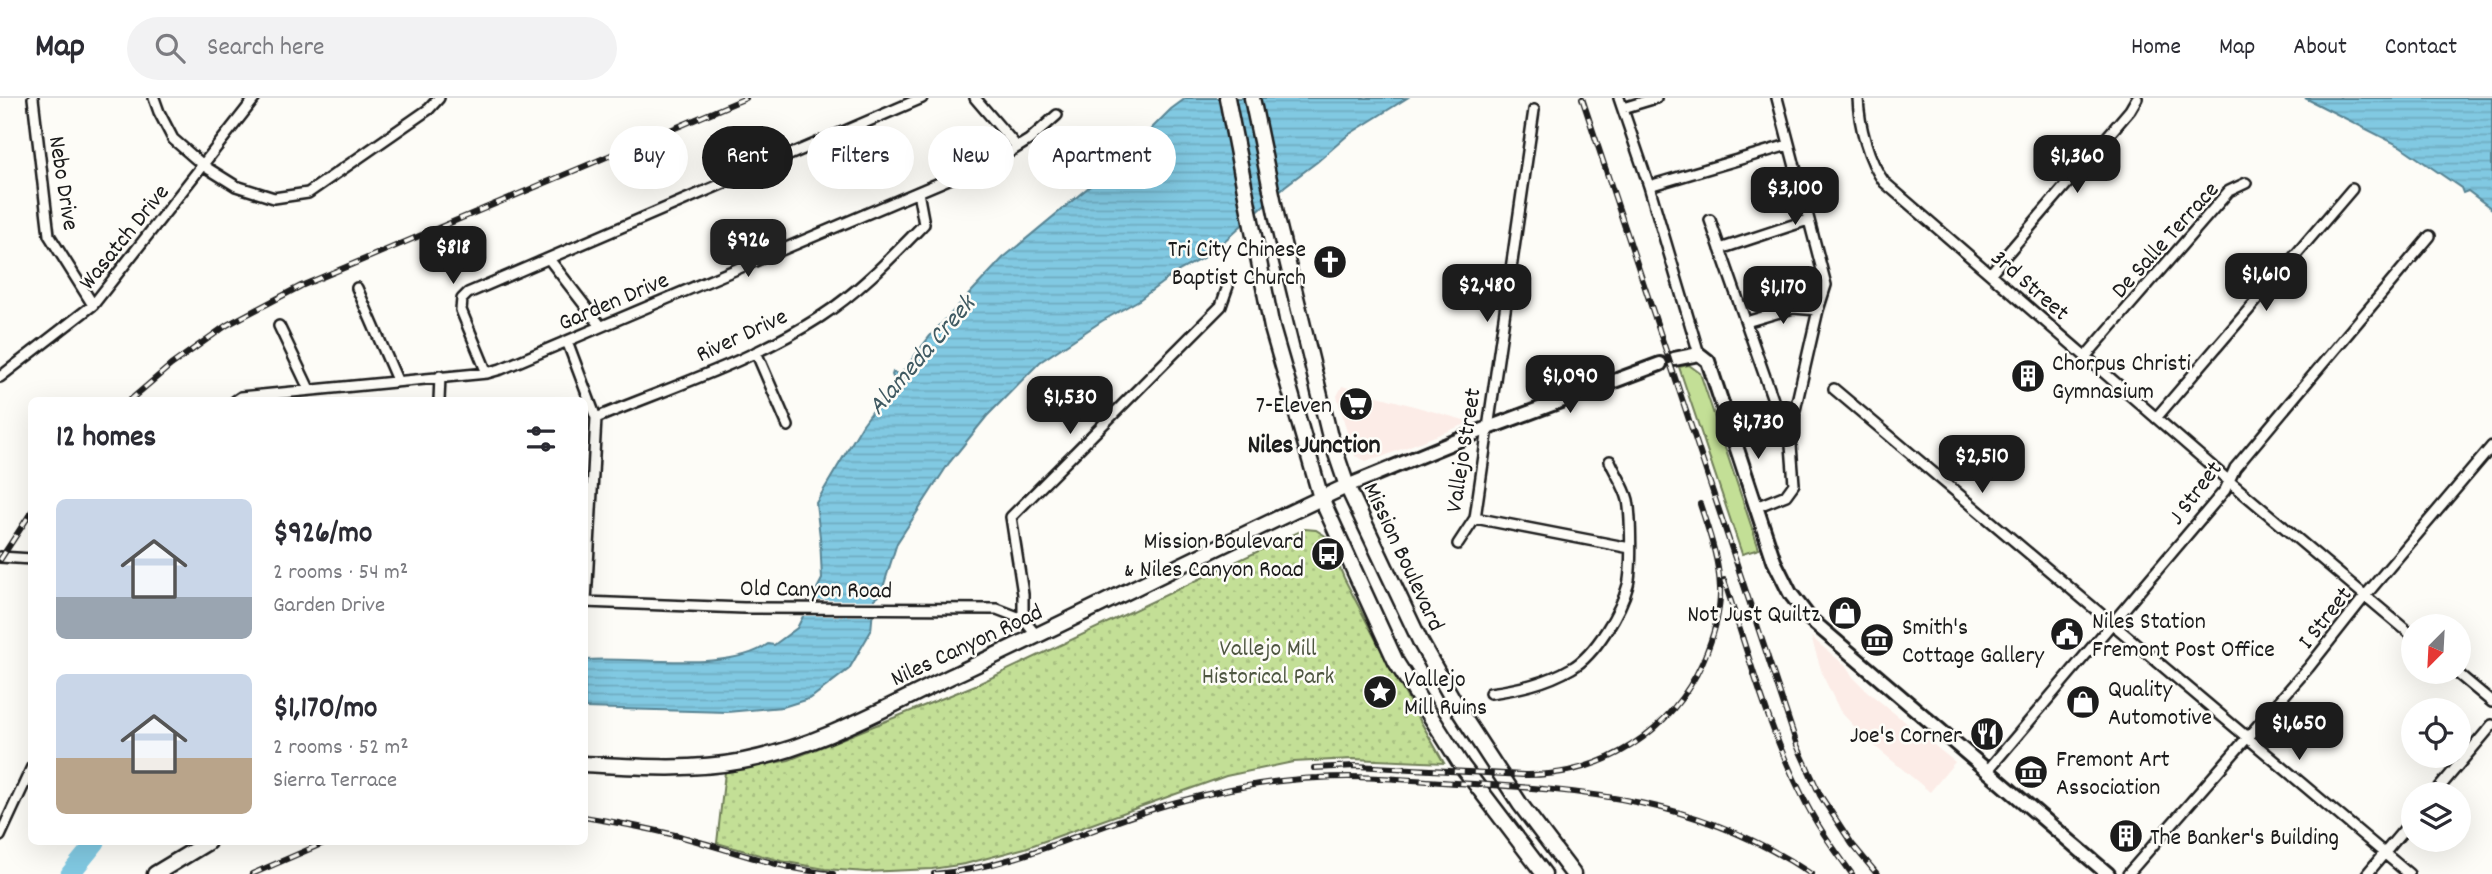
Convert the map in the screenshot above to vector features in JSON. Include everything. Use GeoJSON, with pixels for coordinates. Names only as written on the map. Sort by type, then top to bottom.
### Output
{"type":"FeatureCollection","features":[{"type":"Feature","properties":{"kind":"main road"},"geometry":{"type":"LineString","coordinates":[[1227,98],[1280,360],[1321,498],[1396,662],[1462,766],[1544,874]]}},
{"type":"Feature","properties":{"kind":"main road","name":"Mission Boulevard"},"geometry":{"type":"LineString","coordinates":[[1252,98],[1278,223],[1329,433],[1347,486],[1421,643],[1460,712],[1520,804],[1573,874]]}},
{"type":"Feature","properties":{"kind":"main road"},"geometry":{"type":"LineString","coordinates":[[1674,359],[1699,354],[1708,361],[1781,575],[1790,593],[1810,619],[2108,874]]}},
{"type":"Feature","properties":{"kind":"main road"},"geometry":{"type":"LineString","coordinates":[[1347,486],[1488,428],[1660,364]]}},
{"type":"Feature","properties":{"kind":"main road","name":"Niles Canyon Road"},"geometry":{"type":"LineString","coordinates":[[588,764],[696,767],[743,761],[783,751],[834,732],[1347,486]]}},
{"type":"Feature","properties":{"kind":"main road"},"geometry":{"type":"LineString","coordinates":[[155,874],[203,845]]}},
{"type":"Feature","properties":{"kind":"street","name":"Nebo Drive"},"geometry":{"type":"LineString","coordinates":[[33,98],[49,235],[93,305]]}},
{"type":"Feature","properties":{"kind":"street"},"geometry":{"type":"LineString","coordinates":[[154,98],[173,139],[204,166],[236,186],[274,198],[308,193],[429,109],[439,98]]}},
{"type":"Feature","properties":{"kind":"street","name":"Wasatch Drive"},"geometry":{"type":"LineString","coordinates":[[0,377],[93,305],[255,98]]}},
{"type":"Feature","properties":{"kind":"street"},"geometry":{"type":"LineString","coordinates":[[487,373],[457,302],[468,293],[922,98]]}},
{"type":"Feature","properties":{"kind":"street"},"geometry":{"type":"LineString","coordinates":[[975,98],[1017,147]]}},
{"type":"Feature","properties":{"kind":"street"},"geometry":{"type":"LineString","coordinates":[[1619,98],[1649,186],[1699,354]]}},
{"type":"Feature","properties":{"kind":"street"},"geometry":{"type":"LineString","coordinates":[[1623,108],[1656,98]]}},
{"type":"Feature","properties":{"kind":"street"},"geometry":{"type":"LineString","coordinates":[[1756,507],[1786,495],[1794,484],[1790,432],[1826,285],[1777,98]]}},
{"type":"Feature","properties":{"kind":"street","name":"3rd Street"},"geometry":{"type":"LineString","coordinates":[[1858,98],[1859,112],[1873,164],[1884,182],[2401,626]]}},
{"type":"Feature","properties":{"kind":"street"},"geometry":{"type":"LineString","coordinates":[[1990,274],[2130,110],[2137,98]]}},
{"type":"Feature","properties":{"kind":"street","name":"Vallejo Street"},"geometry":{"type":"LineString","coordinates":[[1458,544],[1475,518],[1534,110]]}},
{"type":"Feature","properties":{"kind":"street","name":"Garden Drive"},"geometry":{"type":"LineString","coordinates":[[241,397],[487,373],[1003,156],[1057,115]]}},
{"type":"Feature","properties":{"kind":"street"},"geometry":{"type":"LineString","coordinates":[[1649,186],[1788,145]]}},
{"type":"Feature","properties":{"kind":"street","name":"De Salle Terrace"},"geometry":{"type":"LineString","coordinates":[[2085,357],[2229,191],[2246,183]]}},
{"type":"Feature","properties":{"kind":"street"},"geometry":{"type":"LineString","coordinates":[[2156,418],[2352,189]]}},
{"type":"Feature","properties":{"kind":"street","name":"River Drive"},"geometry":{"type":"LineString","coordinates":[[596,418],[756,352],[821,316],[878,271],[924,225],[918,192]]}},
{"type":"Feature","properties":{"kind":"street"},"geometry":{"type":"LineString","coordinates":[[1710,220],[1784,431],[1790,432]]}},
{"type":"Feature","properties":{"kind":"street"},"geometry":{"type":"LineString","coordinates":[[1720,249],[1808,220]]}},
{"type":"Feature","properties":{"kind":"street","name":"J Street"},"geometry":{"type":"LineString","coordinates":[[1988,770],[2225,490],[2235,468],[2430,236]]}},
{"type":"Feature","properties":{"kind":"street"},"geometry":{"type":"LineString","coordinates":[[549,258],[600,325]]}},
{"type":"Feature","properties":{"kind":"street"},"geometry":{"type":"LineString","coordinates":[[1037,636],[1023,619],[1023,594],[1011,517],[1221,306],[1228,286]]}},
{"type":"Feature","properties":{"kind":"street"},"geometry":{"type":"LineString","coordinates":[[358,288],[397,380]]}},
{"type":"Feature","properties":{"kind":"street"},"geometry":{"type":"LineString","coordinates":[[1746,322],[1793,308],[1818,310]]}},
{"type":"Feature","properties":{"kind":"street"},"geometry":{"type":"LineString","coordinates":[[279,326],[309,389]]}},
{"type":"Feature","properties":{"kind":"street"},"geometry":{"type":"LineString","coordinates":[[567,341],[596,418],[588,552]]}},
{"type":"Feature","properties":{"kind":"street"},"geometry":{"type":"LineString","coordinates":[[756,352],[788,426]]}},
{"type":"Feature","properties":{"kind":"street"},"geometry":{"type":"LineString","coordinates":[[439,397],[440,376]]}},
{"type":"Feature","properties":{"kind":"street"},"geometry":{"type":"LineString","coordinates":[[1834,389],[2409,874]]}},
{"type":"Feature","properties":{"kind":"street","name":"I Street"},"geometry":{"type":"LineString","coordinates":[[2128,874],[2309,667],[2365,596],[2492,446]]}},
{"type":"Feature","properties":{"kind":"street"},"geometry":{"type":"LineString","coordinates":[[1490,693],[1543,682],[1574,667],[1596,645],[1613,620],[1628,584],[1629,548],[1628,498],[1610,461]]}},
{"type":"Feature","properties":{"kind":"street"},"geometry":{"type":"LineString","coordinates":[[1475,518],[1629,548]]}},
{"type":"Feature","properties":{"kind":"street"},"geometry":{"type":"LineString","coordinates":[[0,557],[28,559]]}},
{"type":"Feature","properties":{"kind":"street","name":"Old Canyon Road"},"geometry":{"type":"LineString","coordinates":[[588,602],[752,608],[997,609],[1023,619]]}},
{"type":"Feature","properties":{"kind":"street"},"geometry":{"type":"LineString","coordinates":[[2470,684],[2492,702]]}},
{"type":"Feature","properties":{"kind":"street"},"geometry":{"type":"LineString","coordinates":[[2444,782],[2492,725]]}},
{"type":"Feature","properties":{"kind":"street"},"geometry":{"type":"LineString","coordinates":[[0,836],[28,775]]}},
{"type":"Feature","properties":{"kind":"street"},"geometry":{"type":"LineString","coordinates":[[2367,874],[2401,833]]}},
{"type":"Feature","properties":{"kind":"shaded area"},"geometry":{"type":"Polygon","coordinates":[[[1342,386],[1471,422],[1366,461],[1355,456],[1351,447],[1337,396],[1342,386]]]}},
{"type":"Feature","properties":{"kind":"shaded area"},"geometry":{"type":"Polygon","coordinates":[[[1811,637],[1846,666],[1868,692],[1955,762],[1930,792],[1865,738],[1840,711],[1823,676],[1811,637]]]}},
{"type":"Feature","properties":{"kind":"green space"},"geometry":{"type":"Polygon","coordinates":[[[1689,365],[1700,373],[1759,549],[1742,554],[1679,367],[1689,365]]]}},
{"type":"Feature","properties":{"kind":"green space","name":"Vallejo Mill Historical Park"},"geometry":{"type":"Polygon","coordinates":[[[1305,529],[1316,530],[1327,537],[1344,578],[1391,669],[1444,763],[1353,759],[1293,762],[1226,776],[1025,848],[965,864],[932,869],[866,872],[825,869],[781,861],[717,843],[725,772],[789,760],[978,684],[1305,529]]]}},
{"type":"Feature","properties":{"kind":"water","name":"Alameda Creek"},"geometry":{"type":"Polygon","coordinates":[[[1186,98],[1407,98],[1348,135],[1285,186],[1210,254],[1175,273],[1139,300],[1040,362],[987,416],[949,463],[897,543],[881,594],[874,599],[871,631],[849,669],[811,698],[783,707],[727,712],[588,708],[588,660],[706,661],[730,658],[751,653],[768,644],[774,645],[797,628],[822,579],[816,503],[863,424],[895,381],[893,372],[900,375],[930,336],[1003,258],[1086,189],[1176,189],[1176,126],[1154,126],[1186,98]]]}},
{"type":"Feature","properties":{"kind":"water"},"geometry":{"type":"Polygon","coordinates":[[[2305,98],[2492,98],[2492,209],[2468,191],[2463,193],[2461,188],[2400,146],[2305,98]]]}},
{"type":"Feature","properties":{"kind":"pier"},"geometry":{"type":"Polygon","coordinates":[[[807,600],[879,600],[876,616],[799,616],[807,600]]]}},
{"type":"Feature","properties":{"kind":"waterway","name":"Alameda Creek"},"geometry":{"type":"LineString","coordinates":[[70,874],[94,845]]}},
{"type":"Feature","properties":{"kind":"railway"},"geometry":{"type":"LineString","coordinates":[[134,397],[171,365],[227,325],[301,286],[746,98]]}},
{"type":"Feature","properties":{"kind":"railway"},"geometry":{"type":"LineString","coordinates":[[1582,98],[1797,745],[1820,795],[1852,844],[1877,874]]}},
{"type":"Feature","properties":{"kind":"railway"},"geometry":{"type":"LineString","coordinates":[[1314,768],[1356,766],[1524,775],[1553,773],[1581,768],[1631,745],[1653,729],[1673,709],[1703,661],[1713,634],[1719,607],[1719,577],[1700,504]]}},
{"type":"Feature","properties":{"kind":"railway"},"geometry":{"type":"LineString","coordinates":[[0,560],[28,517]]}},
{"type":"Feature","properties":{"kind":"railway"},"geometry":{"type":"LineString","coordinates":[[1724,580],[1779,745],[1814,817],[1852,874]]}},
{"type":"Feature","properties":{"kind":"railway"},"geometry":{"type":"LineString","coordinates":[[934,874],[966,870],[1027,854],[1147,811],[1212,793],[1282,781],[1353,777],[1551,790],[1641,803],[1727,829],[1769,849],[1811,874]]}},
{"type":"Feature","properties":{"kind":"railway"},"geometry":{"type":"LineString","coordinates":[[588,818],[675,835],[793,868],[833,874]]}},
{"type":"Feature","properties":{"kind":"railway"},"geometry":{"type":"LineString","coordinates":[[252,874],[319,845]]}},
{"type":"Feature","properties":{"kind":"place","name":"Tri City Chinese Baptist Church"},"geometry":{"type":"Point","coordinates":[1330,262]}},
{"type":"Feature","properties":{"kind":"place","name":"Chorpus Christi Gymnasium"},"geometry":{"type":"Point","coordinates":[2028,376]}},
{"type":"Feature","properties":{"kind":"place","name":"7-Eleven"},"geometry":{"type":"Point","coordinates":[1356,404]}},
{"type":"Feature","properties":{"kind":"place","name":"Mission Boulevard & Niles Canyon Road"},"geometry":{"type":"Point","coordinates":[1328,554]}},
{"type":"Feature","properties":{"kind":"place","name":"Not Just Quiltz"},"geometry":{"type":"Point","coordinates":[1845,613]}},
{"type":"Feature","properties":{"kind":"place","name":"Niles Station Fremont Post Office"},"geometry":{"type":"Point","coordinates":[2067,634]}},
{"type":"Feature","properties":{"kind":"place","name":"Smith's Cottage Gallery"},"geometry":{"type":"Point","coordinates":[1877,640]}},
{"type":"Feature","properties":{"kind":"place","name":"Vallejo Mill Ruins"},"geometry":{"type":"Point","coordinates":[1380,692]}},
{"type":"Feature","properties":{"kind":"place","name":"Quality Automotive"},"geometry":{"type":"Point","coordinates":[2083,702]}},
{"type":"Feature","properties":{"kind":"place","name":"Joe's Corner"},"geometry":{"type":"Point","coordinates":[1987,734]}},
{"type":"Feature","properties":{"kind":"place","name":"Fremont Art Association"},"geometry":{"type":"Point","coordinates":[2031,772]}},
{"type":"Feature","properties":{"kind":"place","name":"The Banker's Building"},"geometry":{"type":"Point","coordinates":[2126,836]}},
{"type":"Feature","properties":{"kind":"district","name":"Niles Junction"},"geometry":{"type":"Point","coordinates":[1314,443]}}]}
